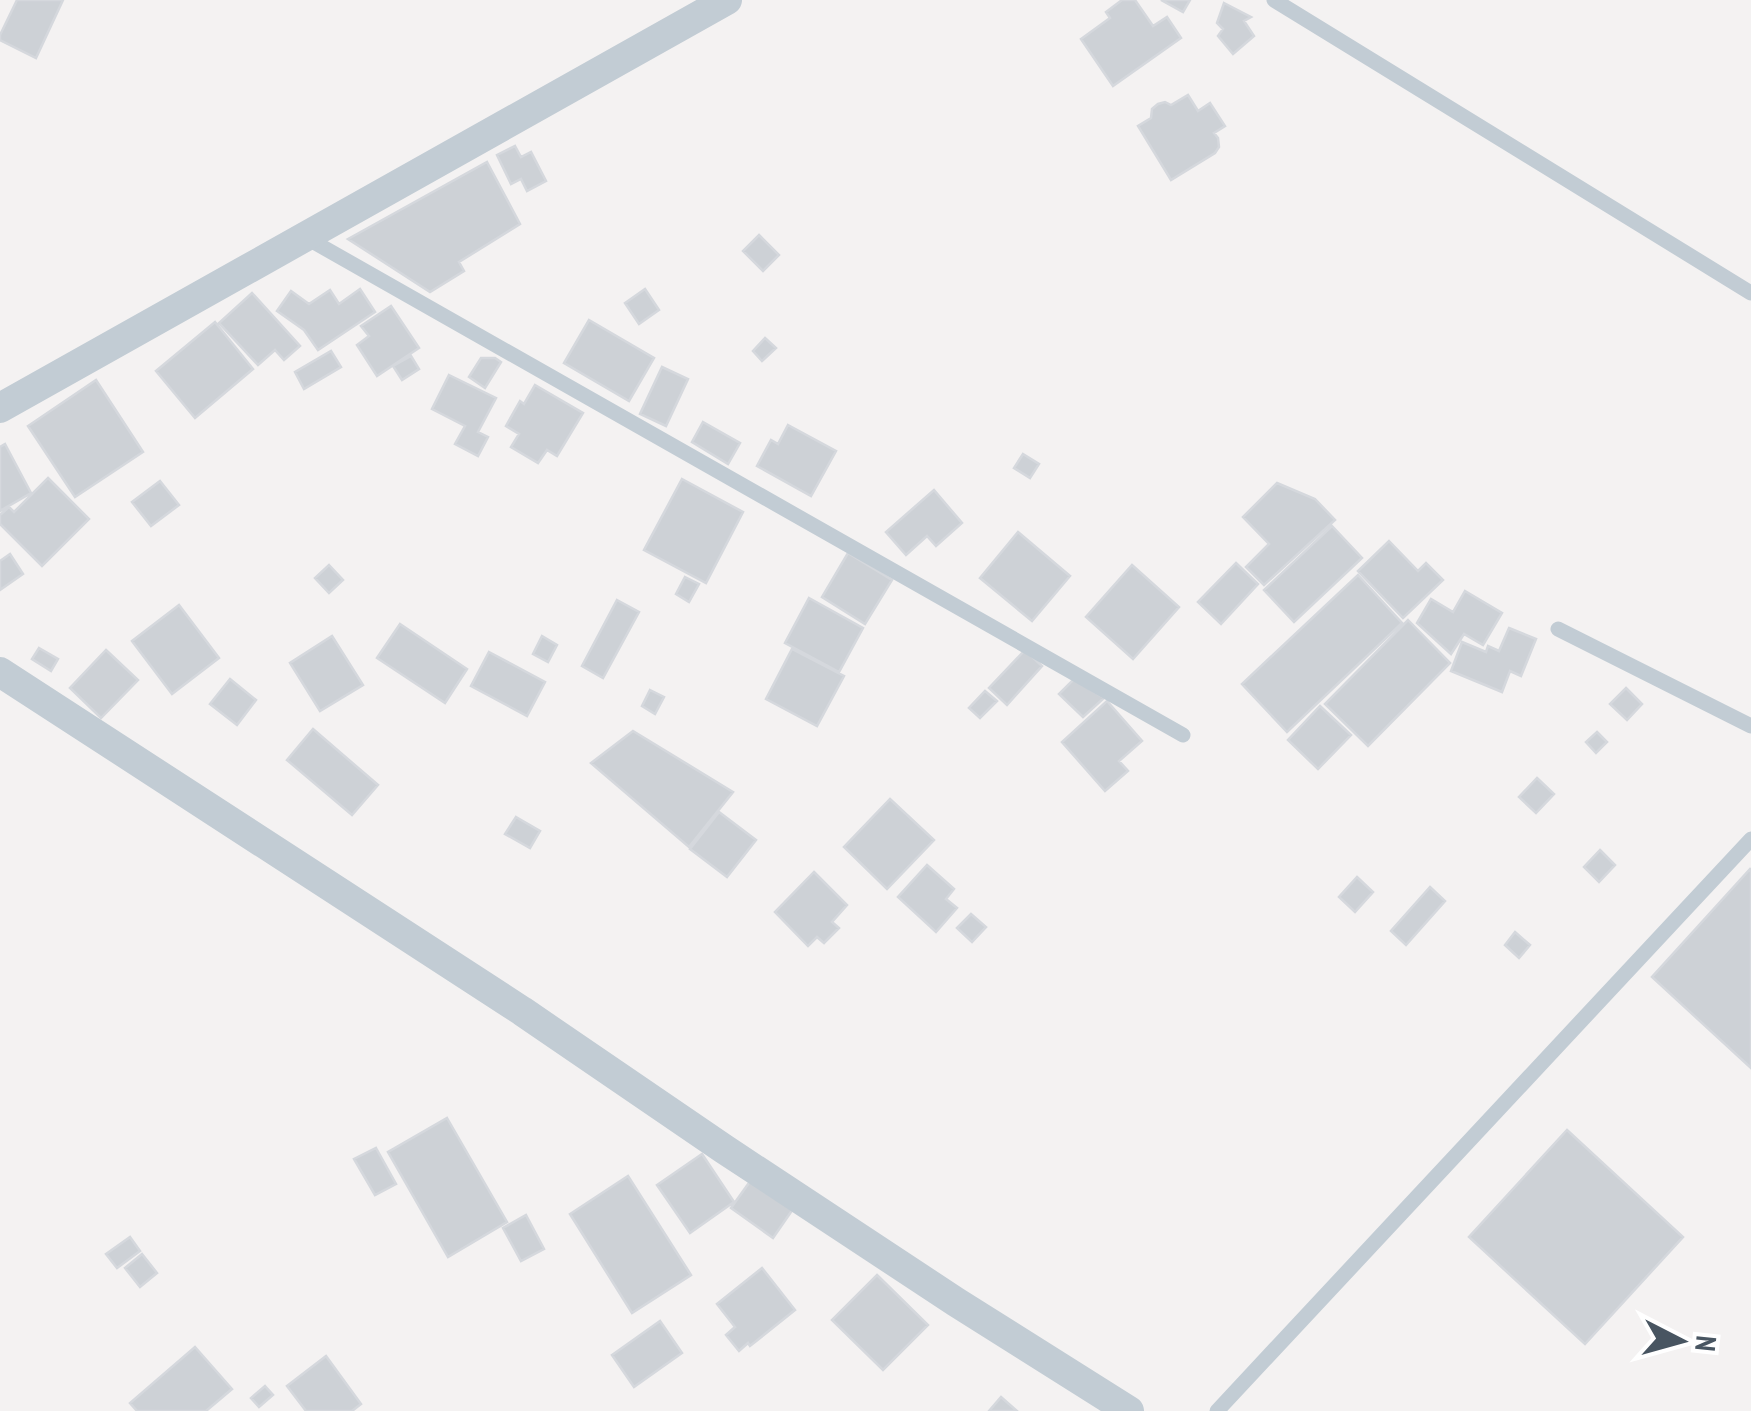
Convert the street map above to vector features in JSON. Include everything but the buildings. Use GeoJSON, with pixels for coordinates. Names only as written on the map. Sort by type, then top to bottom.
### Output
{"type":"FeatureCollection","features":[{"type":"Feature","properties":{"kind":"street"},"geometry":{"type":"LineString","coordinates":[[0,408],[727,0]]}},
{"type":"Feature","properties":{"kind":"street"},"geometry":{"type":"LineString","coordinates":[[0,672],[522,1011],[956,1302],[1128,1411]]}},
{"type":"Feature","properties":{"kind":"lane"},"geometry":{"type":"LineString","coordinates":[[1274,0],[1751,294]]}},
{"type":"Feature","properties":{"kind":"lane"},"geometry":{"type":"LineString","coordinates":[[304,236],[1183,735]]}},
{"type":"Feature","properties":{"kind":"lane"},"geometry":{"type":"LineString","coordinates":[[1558,629],[1751,726]]}},
{"type":"Feature","properties":{"kind":"lane"},"geometry":{"type":"LineString","coordinates":[[1217,1411],[1751,839]]}}]}
